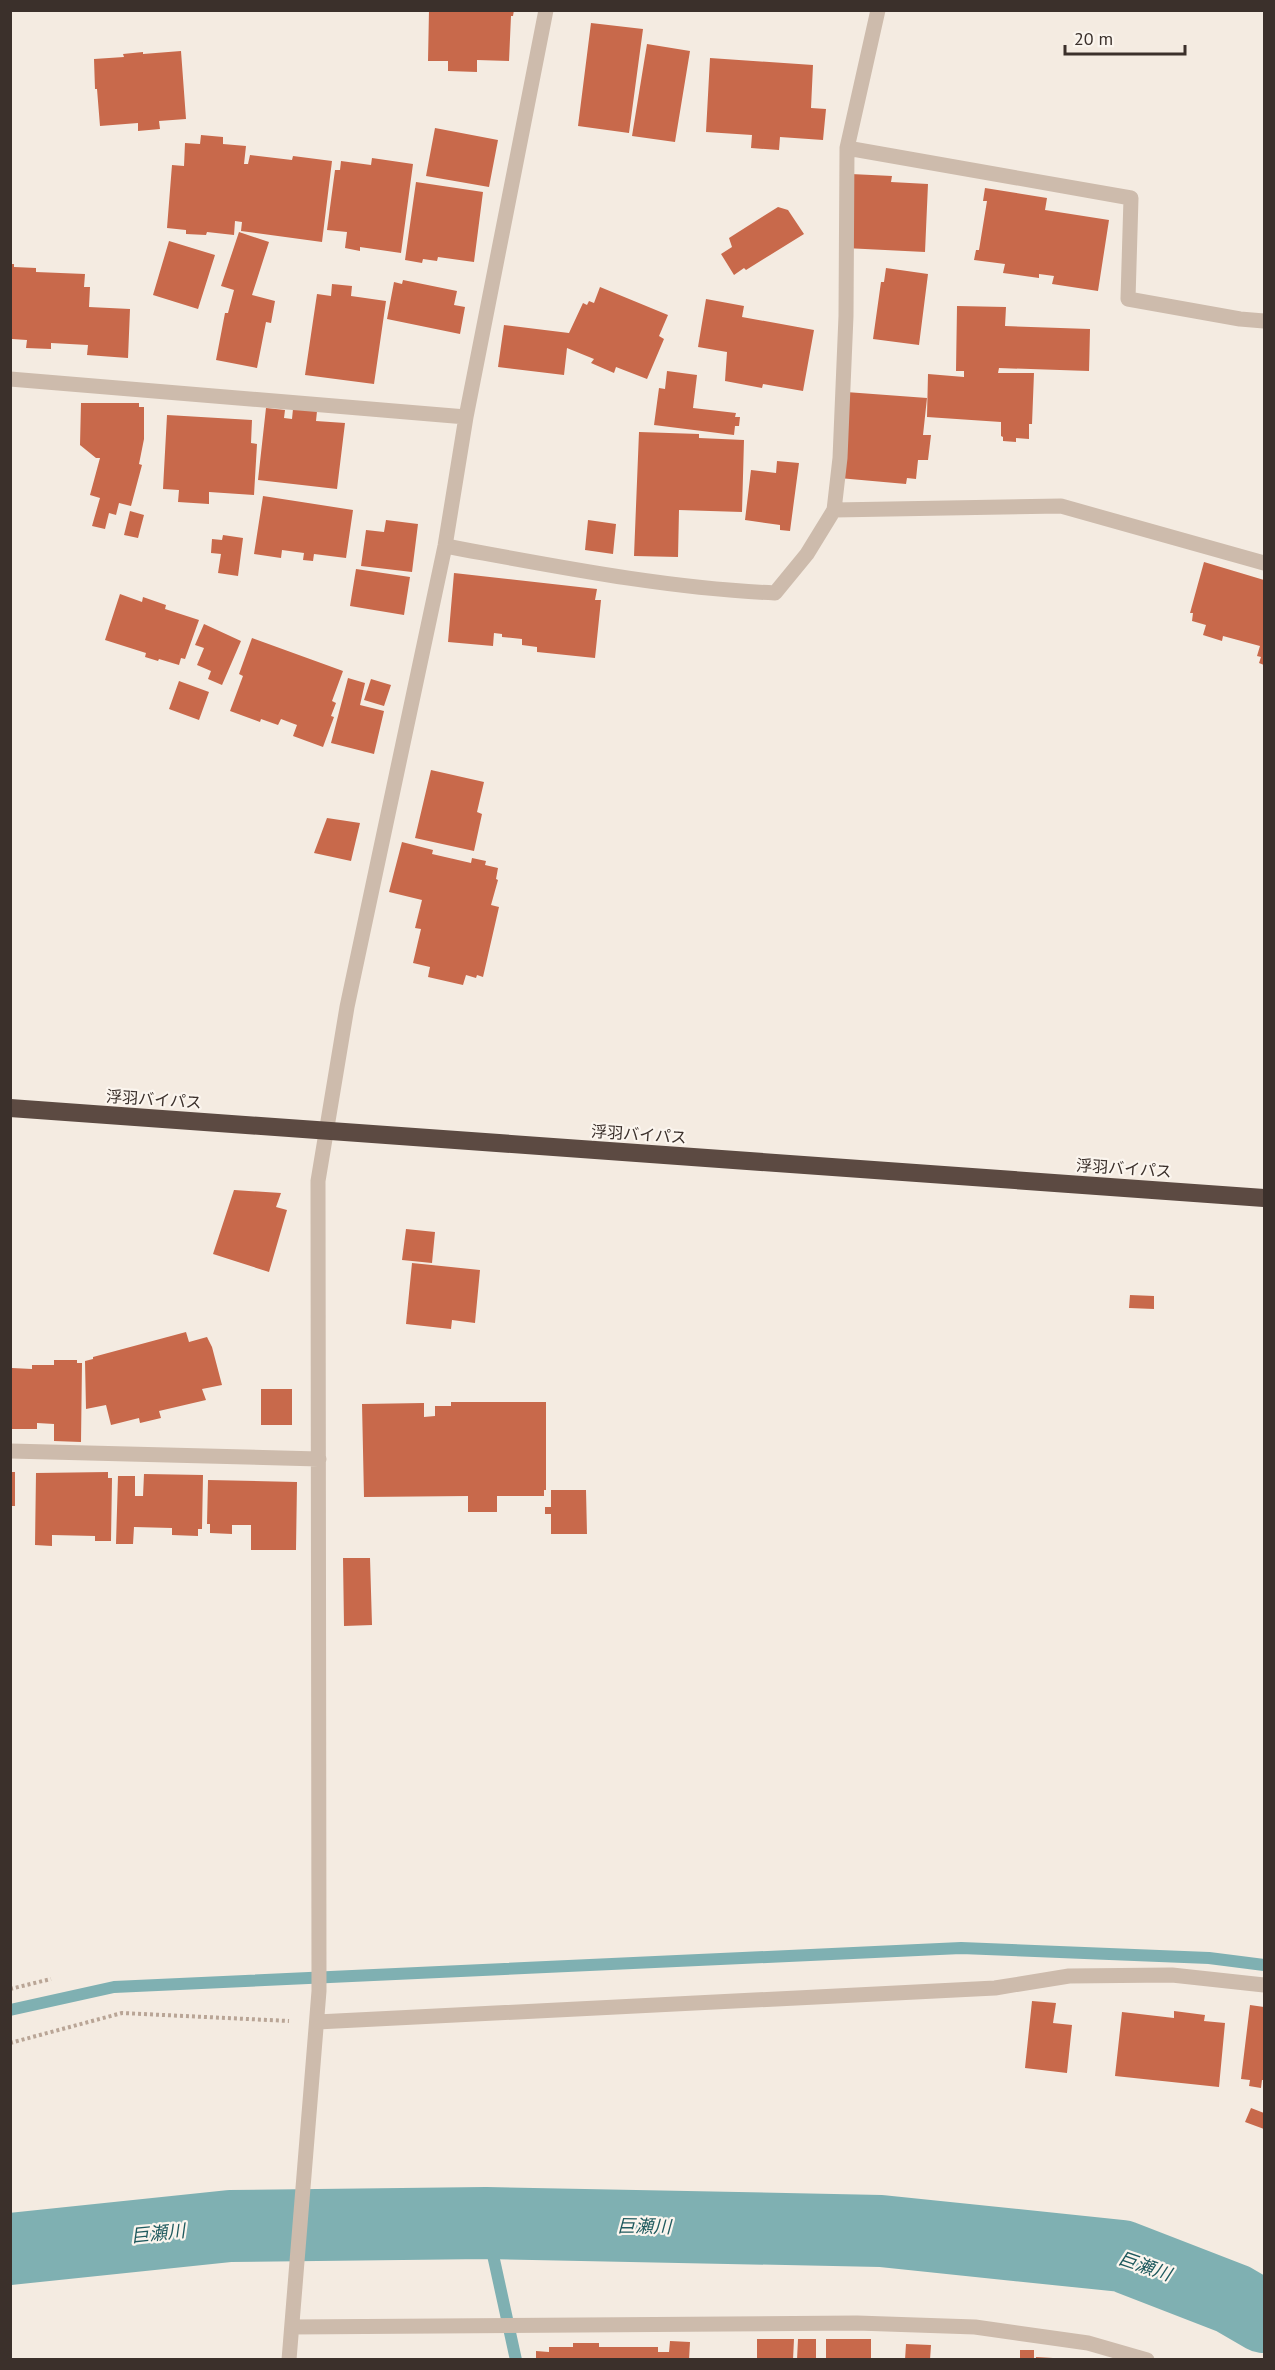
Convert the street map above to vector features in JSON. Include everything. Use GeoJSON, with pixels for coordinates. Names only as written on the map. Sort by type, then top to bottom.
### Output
{"type":"FeatureCollection","features":[{"type":"Feature","properties":{"kind":"highway","name":"浮羽バイパス"},"geometry":{"type":"LineString","coordinates":[[10,1108],[1264,1198]]}},
{"type":"Feature","properties":{"kind":"street"},"geometry":{"type":"LineString","coordinates":[[289,2360],[319,1991],[318,1181],[347,1007],[445,546],[466,417],[546,10]]}},
{"type":"Feature","properties":{"kind":"street"},"geometry":{"type":"LineString","coordinates":[[445,546],[625,579],[733,591],[775,593],[807,554],[834,510],[840,458],[846,316],[847,148],[878,10]]}},
{"type":"Feature","properties":{"kind":"street"},"geometry":{"type":"LineString","coordinates":[[847,148],[1131,198],[1128,298],[1240,319],[1264,321]]}},
{"type":"Feature","properties":{"kind":"street"},"geometry":{"type":"LineString","coordinates":[[10,379],[466,417]]}},
{"type":"Feature","properties":{"kind":"street"},"geometry":{"type":"LineString","coordinates":[[834,510],[1061,506],[1264,563]]}},
{"type":"Feature","properties":{"kind":"street"},"geometry":{"type":"LineString","coordinates":[[10,1451],[319,1459]]}},
{"type":"Feature","properties":{"kind":"street"},"geometry":{"type":"LineString","coordinates":[[316,2022],[995,1988],[1069,1976],[1172,1975],[1264,1985]]}},
{"type":"Feature","properties":{"kind":"street"},"geometry":{"type":"LineString","coordinates":[[292,2327],[857,2323],[975,2327],[1088,2343],[1147,2360]]}},
{"type":"Feature","properties":{"kind":"path"},"geometry":{"type":"LineString","coordinates":[[10,1989],[51,1979]]}},
{"type":"Feature","properties":{"kind":"path"},"geometry":{"type":"LineString","coordinates":[[10,2043],[122,2013],[316,2022]]}},
{"type":"Feature","properties":{"kind":"building"},"geometry":{"type":"Polygon","coordinates":[[[429,10],[514,10],[511,16],[509,61],[477,60],[477,72],[448,71],[448,61],[428,61],[429,10]]]}},
{"type":"Feature","properties":{"kind":"building"},"geometry":{"type":"Polygon","coordinates":[[[591,23],[643,29],[629,133],[578,126],[591,23]]]}},
{"type":"Feature","properties":{"kind":"building"},"geometry":{"type":"Polygon","coordinates":[[[647,44],[690,51],[675,142],[632,136],[647,44]]]}},
{"type":"Feature","properties":{"kind":"building"},"geometry":{"type":"Polygon","coordinates":[[[181,51],[186,119],[159,121],[160,129],[138,131],[138,123],[100,126],[94,59],[124,57],[123,54],[143,52],[143,54],[181,51]]]}},
{"type":"Feature","properties":{"kind":"building"},"geometry":{"type":"Polygon","coordinates":[[[710,58],[813,65],[811,108],[826,109],[823,140],[780,137],[779,150],[751,148],[752,135],[706,132],[710,58]]]}},
{"type":"Feature","properties":{"kind":"building"},"geometry":{"type":"Polygon","coordinates":[[[435,128],[498,140],[489,187],[426,176],[435,128]]]}},
{"type":"Feature","properties":{"kind":"building"},"geometry":{"type":"Polygon","coordinates":[[[201,135],[223,137],[223,144],[246,146],[244,164],[248,164],[250,155],[292,160],[293,156],[332,161],[322,242],[241,231],[242,222],[235,221],[234,235],[207,232],[206,235],[186,234],[186,230],[167,228],[172,165],[184,166],[185,143],[200,144],[201,135]]]}},
{"type":"Feature","properties":{"kind":"building"},"geometry":{"type":"Polygon","coordinates":[[[372,158],[413,164],[401,253],[360,247],[360,251],[345,248],[347,232],[327,230],[335,170],[340,170],[341,161],[371,165],[372,158]]]}},
{"type":"Feature","properties":{"kind":"building"},"geometry":{"type":"Polygon","coordinates":[[[851,174],[892,176],[891,182],[928,184],[925,252],[845,248],[851,174]]]}},
{"type":"Feature","properties":{"kind":"building"},"geometry":{"type":"Polygon","coordinates":[[[416,182],[483,192],[474,262],[438,257],[437,261],[423,259],[422,263],[405,260],[416,182]]]}},
{"type":"Feature","properties":{"kind":"building"},"geometry":{"type":"Polygon","coordinates":[[[985,188],[1047,198],[1045,210],[1109,220],[1098,291],[1052,284],[1054,276],[1039,274],[1039,278],[1003,273],[1005,264],[974,260],[976,250],[979,250],[987,201],[983,201],[985,188]]]}},
{"type":"Feature","properties":{"kind":"building"},"geometry":{"type":"Polygon","coordinates":[[[778,207],[788,210],[804,234],[734,275],[721,254],[732,247],[729,238],[778,207]]]}},
{"type":"Feature","properties":{"kind":"building"},"geometry":{"type":"Polygon","coordinates":[[[239,232],[269,242],[252,295],[275,301],[271,323],[266,322],[257,368],[216,360],[225,313],[228,313],[234,290],[221,286],[239,232]]]}},
{"type":"Feature","properties":{"kind":"building"},"geometry":{"type":"Polygon","coordinates":[[[169,241],[215,255],[198,309],[153,295],[169,241]]]}},
{"type":"Feature","properties":{"kind":"building"},"geometry":{"type":"Polygon","coordinates":[[[10,264],[14,264],[14,267],[36,268],[36,272],[85,274],[84,287],[90,287],[89,307],[130,309],[128,358],[87,355],[88,345],[51,343],[51,349],[26,348],[27,340],[12,339],[10,264]]]}},
{"type":"Feature","properties":{"kind":"building"},"geometry":{"type":"Polygon","coordinates":[[[886,268],[928,274],[919,345],[873,339],[881,282],[884,282],[886,268]]]}},
{"type":"Feature","properties":{"kind":"building"},"geometry":{"type":"Polygon","coordinates":[[[403,280],[457,291],[454,305],[465,307],[460,334],[387,319],[394,282],[402,284],[403,280]]]}},
{"type":"Feature","properties":{"kind":"building"},"geometry":{"type":"Polygon","coordinates":[[[332,284],[352,286],[351,296],[386,301],[374,384],[305,375],[317,294],[331,296],[332,284]]]}},
{"type":"Feature","properties":{"kind":"building"},"geometry":{"type":"Polygon","coordinates":[[[600,287],[668,315],[659,336],[664,339],[647,379],[616,367],[614,373],[591,363],[594,359],[567,348],[564,375],[498,367],[504,325],[569,333],[583,303],[587,305],[589,301],[594,303],[600,287]]]}},
{"type":"Feature","properties":{"kind":"building"},"geometry":{"type":"Polygon","coordinates":[[[706,299],[744,306],[742,317],[814,330],[803,391],[763,384],[762,388],[725,381],[727,352],[698,347],[706,299]]]}},
{"type":"Feature","properties":{"kind":"building"},"geometry":{"type":"Polygon","coordinates":[[[957,306],[1006,307],[1005,326],[1090,329],[1089,371],[999,368],[998,373],[1034,373],[1032,424],[1029,424],[1029,439],[1016,438],[1016,442],[1003,441],[1001,422],[927,417],[928,374],[964,377],[964,371],[956,371],[957,306]]]}},
{"type":"Feature","properties":{"kind":"building"},"geometry":{"type":"Polygon","coordinates":[[[667,371],[697,375],[693,408],[736,413],[735,417],[740,417],[739,426],[735,426],[734,435],[654,425],[659,388],[665,389],[667,371]]]}},
{"type":"Feature","properties":{"kind":"building"},"geometry":{"type":"Polygon","coordinates":[[[846,392],[927,398],[923,435],[931,435],[928,460],[918,460],[916,479],[907,478],[906,484],[839,478],[846,392]]]}},
{"type":"Feature","properties":{"kind":"building"},"geometry":{"type":"Polygon","coordinates":[[[81,403],[139,403],[139,407],[144,407],[144,439],[139,464],[142,465],[131,506],[119,503],[116,515],[109,513],[105,529],[92,526],[100,498],[90,495],[100,458],[96,458],[80,445],[81,403]]]}},
{"type":"Feature","properties":{"kind":"building"},"geometry":{"type":"Polygon","coordinates":[[[266,408],[285,410],[284,418],[292,419],[293,409],[317,411],[316,421],[345,423],[337,489],[258,480],[266,408]]]}},
{"type":"Feature","properties":{"kind":"building"},"geometry":{"type":"Polygon","coordinates":[[[167,415],[252,420],[251,443],[257,444],[254,495],[209,492],[209,504],[178,502],[179,490],[163,489],[167,415]]]}},
{"type":"Feature","properties":{"kind":"building"},"geometry":{"type":"Polygon","coordinates":[[[639,432],[699,434],[699,438],[744,440],[742,512],[679,510],[678,557],[634,556],[639,432]]]}},
{"type":"Feature","properties":{"kind":"building"},"geometry":{"type":"Polygon","coordinates":[[[777,461],[799,463],[790,531],[780,530],[780,525],[745,520],[751,470],[776,473],[777,461]]]}},
{"type":"Feature","properties":{"kind":"building"},"geometry":{"type":"Polygon","coordinates":[[[263,496],[353,510],[346,558],[314,554],[313,561],[303,560],[304,553],[282,550],[281,558],[254,554],[263,496]]]}},
{"type":"Feature","properties":{"kind":"building"},"geometry":{"type":"Polygon","coordinates":[[[130,511],[144,515],[138,538],[124,535],[130,511]]]}},
{"type":"Feature","properties":{"kind":"building"},"geometry":{"type":"Polygon","coordinates":[[[386,520],[418,524],[412,572],[361,566],[366,530],[384,532],[386,520]]]}},
{"type":"Feature","properties":{"kind":"building"},"geometry":{"type":"Polygon","coordinates":[[[588,520],[616,524],[613,554],[585,550],[588,520]]]}},
{"type":"Feature","properties":{"kind":"building"},"geometry":{"type":"Polygon","coordinates":[[[223,535],[243,538],[238,576],[218,573],[221,554],[211,553],[212,539],[222,540],[223,535]]]}},
{"type":"Feature","properties":{"kind":"building"},"geometry":{"type":"Polygon","coordinates":[[[1204,562],[1264,580],[1264,665],[1259,663],[1261,657],[1257,656],[1260,646],[1223,636],[1222,641],[1203,635],[1206,625],[1192,621],[1193,613],[1190,613],[1204,562]]]}},
{"type":"Feature","properties":{"kind":"building"},"geometry":{"type":"Polygon","coordinates":[[[356,569],[410,577],[404,615],[350,606],[356,569]]]}},
{"type":"Feature","properties":{"kind":"building"},"geometry":{"type":"Polygon","coordinates":[[[454,573],[597,589],[595,600],[601,600],[595,658],[537,652],[537,647],[522,645],[522,639],[502,637],[502,634],[494,633],[493,646],[448,642],[454,573]]]}},
{"type":"Feature","properties":{"kind":"building"},"geometry":{"type":"Polygon","coordinates":[[[120,594],[142,602],[143,597],[166,605],[165,609],[199,620],[185,659],[181,658],[179,665],[145,657],[146,653],[105,640],[120,594]]]}},
{"type":"Feature","properties":{"kind":"building"},"geometry":{"type":"Polygon","coordinates":[[[204,624],[241,641],[222,685],[208,679],[211,671],[197,665],[204,648],[195,645],[204,624]]]}},
{"type":"Feature","properties":{"kind":"building"},"geometry":{"type":"Polygon","coordinates":[[[252,638],[343,671],[332,701],[336,703],[331,716],[334,717],[323,747],[293,736],[297,725],[281,719],[278,725],[261,719],[260,722],[230,711],[243,676],[239,674],[252,638]]]}},
{"type":"Feature","properties":{"kind":"building"},"geometry":{"type":"Polygon","coordinates":[[[348,678],[365,683],[360,705],[384,711],[374,754],[331,743],[348,678]]]}},
{"type":"Feature","properties":{"kind":"building"},"geometry":{"type":"Polygon","coordinates":[[[371,679],[391,685],[384,706],[364,700],[371,679]]]}},
{"type":"Feature","properties":{"kind":"building"},"geometry":{"type":"Polygon","coordinates":[[[179,681],[209,692],[199,720],[169,709],[179,681]]]}},
{"type":"Feature","properties":{"kind":"building"},"geometry":{"type":"Polygon","coordinates":[[[431,770],[484,782],[477,812],[482,814],[474,851],[415,838],[431,770]]]}},
{"type":"Feature","properties":{"kind":"building"},"geometry":{"type":"Polygon","coordinates":[[[327,818],[360,823],[351,861],[314,853],[327,818]]]}},
{"type":"Feature","properties":{"kind":"building"},"geometry":{"type":"Polygon","coordinates":[[[402,842],[433,850],[432,854],[471,863],[472,858],[486,861],[485,865],[498,868],[496,879],[498,880],[491,905],[499,907],[483,977],[477,975],[476,978],[466,975],[463,985],[428,977],[430,967],[413,963],[421,929],[415,928],[422,900],[389,892],[402,842]]]}},
{"type":"Feature","properties":{"kind":"building"},"geometry":{"type":"Polygon","coordinates":[[[234,1190],[281,1193],[276,1207],[287,1210],[269,1272],[213,1254],[234,1190]]]}},
{"type":"Feature","properties":{"kind":"building"},"geometry":{"type":"Polygon","coordinates":[[[406,1229],[435,1232],[432,1263],[402,1260],[406,1229]]]}},
{"type":"Feature","properties":{"kind":"building"},"geometry":{"type":"Polygon","coordinates":[[[412,1263],[480,1270],[475,1323],[452,1320],[451,1329],[406,1324],[412,1263]]]}},
{"type":"Feature","properties":{"kind":"building"},"geometry":{"type":"Polygon","coordinates":[[[1130,1295],[1154,1296],[1154,1309],[1129,1308],[1130,1295]]]}},
{"type":"Feature","properties":{"kind":"building"},"geometry":{"type":"Polygon","coordinates":[[[186,1332],[189,1342],[207,1337],[212,1347],[222,1385],[202,1389],[206,1400],[159,1411],[161,1418],[140,1423],[139,1418],[111,1425],[106,1405],[86,1409],[85,1361],[186,1332]]]}},
{"type":"Feature","properties":{"kind":"building"},"geometry":{"type":"Polygon","coordinates":[[[54,1360],[77,1360],[77,1363],[82,1363],[81,1442],[54,1441],[54,1424],[37,1423],[37,1429],[10,1429],[12,1368],[32,1369],[32,1365],[54,1365],[54,1360]]]}},
{"type":"Feature","properties":{"kind":"building"},"geometry":{"type":"Polygon","coordinates":[[[261,1389],[292,1389],[292,1425],[261,1425],[261,1389]]]}},
{"type":"Feature","properties":{"kind":"building"},"geometry":{"type":"Polygon","coordinates":[[[451,1402],[546,1402],[546,1490],[544,1490],[544,1496],[497,1496],[497,1512],[468,1512],[468,1496],[364,1497],[362,1404],[424,1403],[424,1417],[435,1416],[435,1406],[451,1406],[451,1402]]]}},
{"type":"Feature","properties":{"kind":"building"},"geometry":{"type":"Polygon","coordinates":[[[10,1472],[15,1472],[15,1506],[10,1506],[10,1472]]]}},
{"type":"Feature","properties":{"kind":"building"},"geometry":{"type":"Polygon","coordinates":[[[108,1472],[108,1478],[112,1478],[111,1541],[95,1541],[95,1536],[52,1535],[52,1546],[35,1545],[36,1473],[108,1472]]]}},
{"type":"Feature","properties":{"kind":"building"},"geometry":{"type":"Polygon","coordinates":[[[144,1474],[203,1475],[202,1529],[198,1529],[198,1536],[172,1535],[172,1528],[134,1527],[133,1544],[116,1544],[118,1476],[135,1476],[135,1496],[143,1496],[144,1474]]]}},
{"type":"Feature","properties":{"kind":"building"},"geometry":{"type":"Polygon","coordinates":[[[208,1480],[297,1482],[296,1550],[251,1550],[251,1525],[232,1525],[232,1534],[210,1533],[210,1524],[207,1524],[208,1480]]]}},
{"type":"Feature","properties":{"kind":"building"},"geometry":{"type":"Polygon","coordinates":[[[551,1490],[586,1490],[587,1534],[551,1534],[551,1514],[545,1514],[545,1507],[551,1507],[551,1490]]]}},
{"type":"Feature","properties":{"kind":"building"},"geometry":{"type":"Polygon","coordinates":[[[343,1558],[370,1558],[372,1625],[344,1626],[343,1558]]]}},
{"type":"Feature","properties":{"kind":"building"},"geometry":{"type":"Polygon","coordinates":[[[1032,2001],[1056,2003],[1053,2023],[1072,2025],[1067,2073],[1025,2068],[1032,2001]]]}},
{"type":"Feature","properties":{"kind":"building"},"geometry":{"type":"Polygon","coordinates":[[[1250,2005],[1264,2007],[1264,2080],[1262,2080],[1261,2088],[1249,2086],[1250,2080],[1241,2079],[1250,2005]]]}},
{"type":"Feature","properties":{"kind":"building"},"geometry":{"type":"Polygon","coordinates":[[[1174,2011],[1205,2015],[1204,2021],[1225,2023],[1219,2087],[1115,2076],[1122,2012],[1174,2018],[1174,2011]]]}},
{"type":"Feature","properties":{"kind":"building"},"geometry":{"type":"Polygon","coordinates":[[[1251,2108],[1264,2113],[1264,2129],[1245,2122],[1251,2108]]]}},
{"type":"Feature","properties":{"kind":"building"},"geometry":{"type":"Polygon","coordinates":[[[757,2339],[794,2339],[793,2360],[757,2360],[757,2339]]]}},
{"type":"Feature","properties":{"kind":"building"},"geometry":{"type":"Polygon","coordinates":[[[798,2339],[816,2339],[816,2360],[797,2360],[798,2339]]]}},
{"type":"Feature","properties":{"kind":"building"},"geometry":{"type":"Polygon","coordinates":[[[826,2339],[871,2339],[871,2360],[826,2360],[826,2339]]]}},
{"type":"Feature","properties":{"kind":"building"},"geometry":{"type":"Polygon","coordinates":[[[670,2341],[690,2342],[689,2360],[536,2360],[536,2351],[549,2352],[549,2347],[573,2347],[573,2343],[599,2343],[599,2347],[658,2347],[658,2352],[669,2352],[670,2341]]]}},
{"type":"Feature","properties":{"kind":"building"},"geometry":{"type":"Polygon","coordinates":[[[906,2344],[931,2345],[930,2360],[905,2360],[906,2344]]]}},
{"type":"Feature","properties":{"kind":"building"},"geometry":{"type":"Polygon","coordinates":[[[1020,2350],[1034,2350],[1034,2360],[1020,2360],[1020,2350]]]}},
{"type":"Feature","properties":{"kind":"building"},"geometry":{"type":"Polygon","coordinates":[[[1036,2357],[1053,2358],[1053,2360],[1036,2360],[1036,2357]]]}},
{"type":"Feature","properties":{"kind":"waterway"},"geometry":{"type":"LineString","coordinates":[[10,2010],[114,1987],[961,1948],[1209,1958],[1264,1965]]}},
{"type":"Feature","properties":{"kind":"waterway"},"geometry":{"type":"LineString","coordinates":[[486,2223],[516,2360]]}},
{"type":"Feature","properties":{"kind":"waterway","name":"巨瀬川"},"geometry":{"type":"LineString","coordinates":[[10,2249],[230,2226],[486,2223],[881,2231],[1122,2256],[1233,2299],[1264,2317]]}}]}
